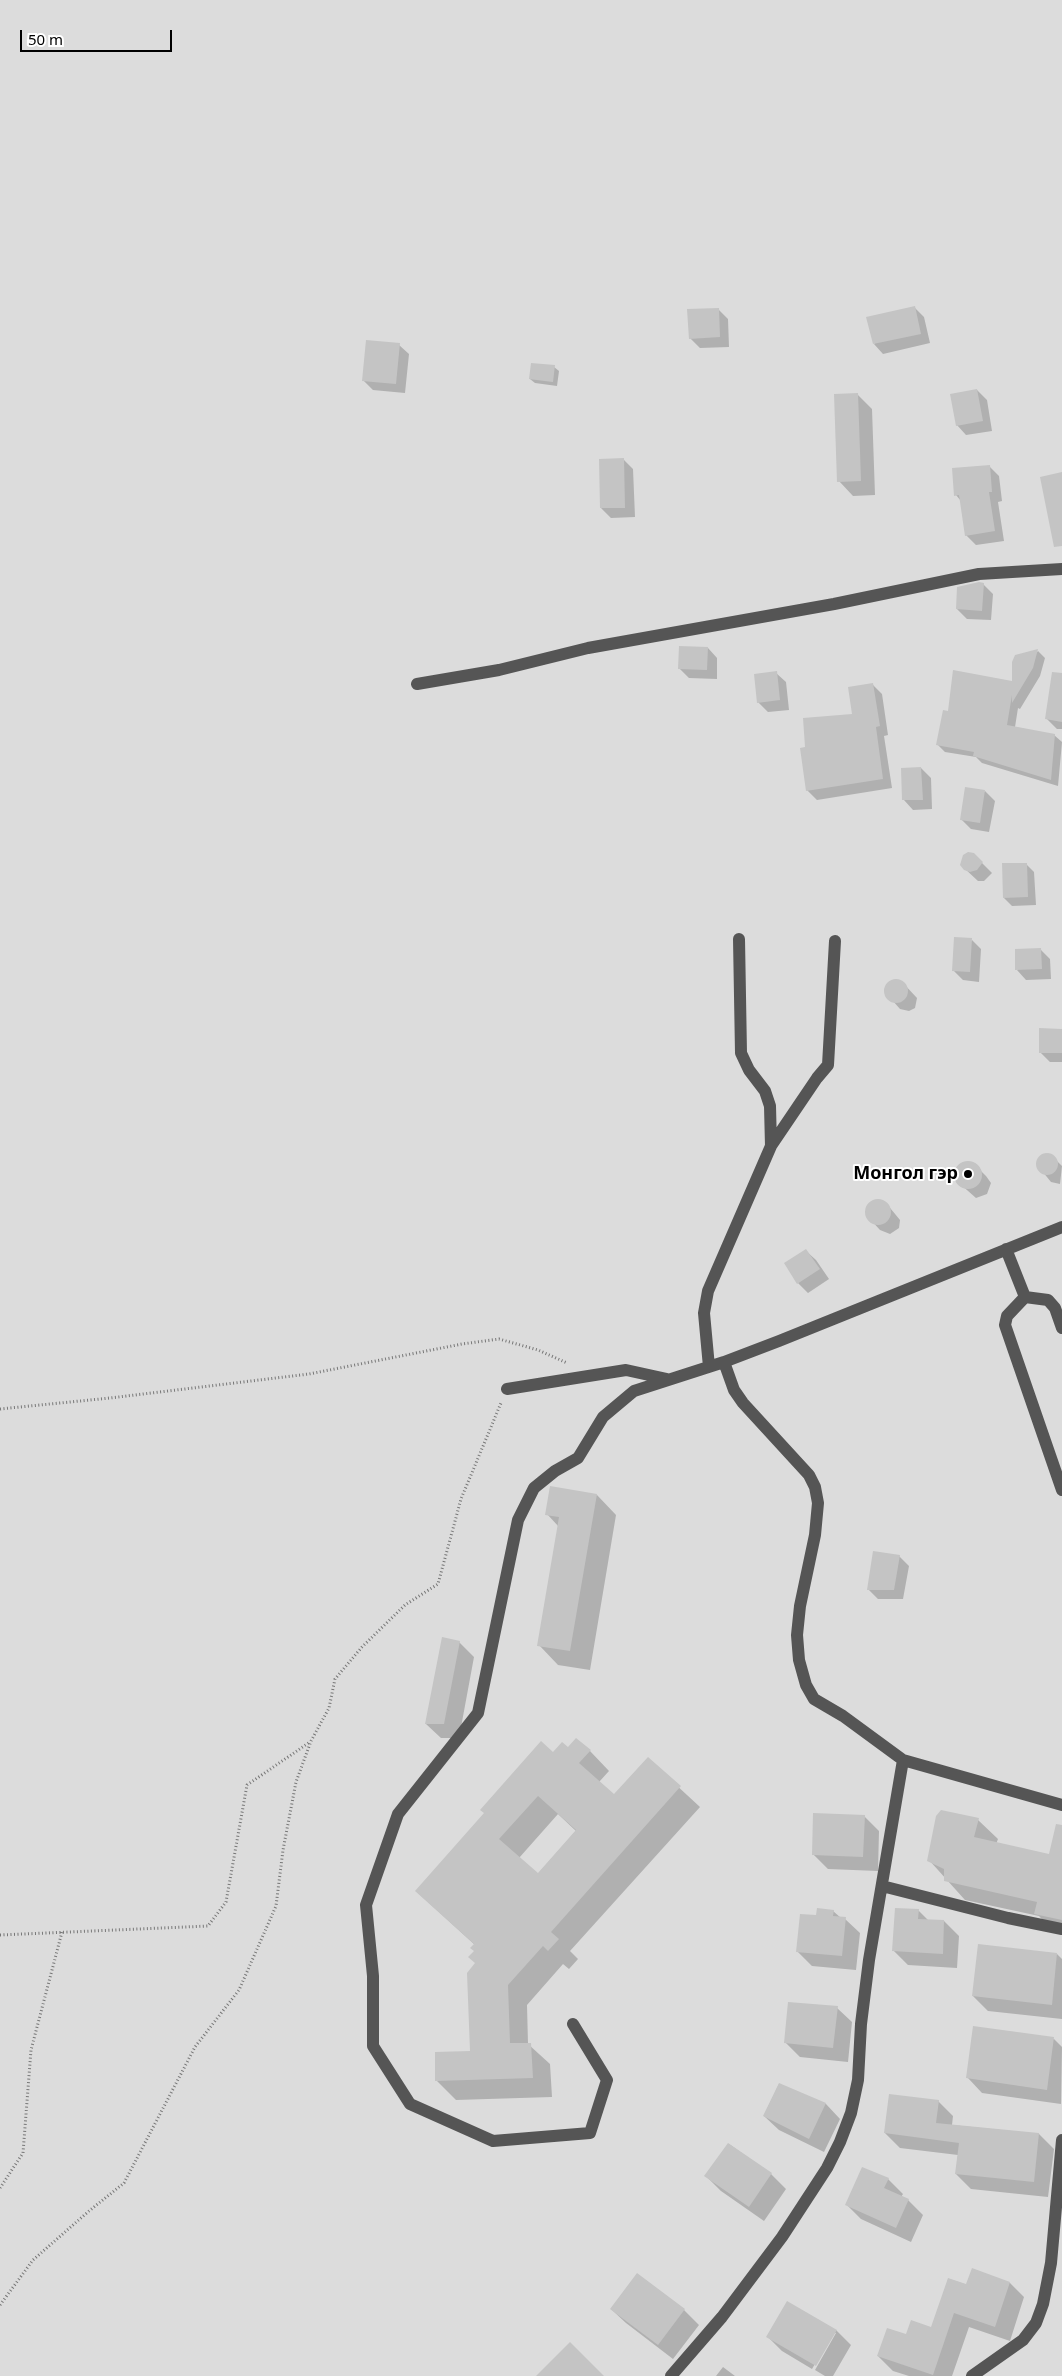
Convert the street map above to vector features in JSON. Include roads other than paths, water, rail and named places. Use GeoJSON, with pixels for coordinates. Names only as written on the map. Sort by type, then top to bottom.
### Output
{"type":"FeatureCollection","features":[{"type":"Feature","properties":{"kind":"street"},"geometry":{"type":"LineString","coordinates":[[417,684],[499,670],[588,648],[834,604],[978,574],[1062,569]]}},
{"type":"Feature","properties":{"kind":"street"},"geometry":{"type":"LineString","coordinates":[[739,939],[741,1053],[749,1070],[766,1091],[770,1106],[771,1146]]}},
{"type":"Feature","properties":{"kind":"street"},"geometry":{"type":"LineString","coordinates":[[709,1366],[704,1313],[708,1292],[771,1146],[817,1078],[828,1065],[835,941]]}},
{"type":"Feature","properties":{"kind":"street"},"geometry":{"type":"LineString","coordinates":[[573,2024],[607,2080],[590,2134],[493,2141],[410,2104],[373,2046],[373,1976],[366,1905],[398,1814],[478,1713],[518,1520],[534,1488],[555,1471],[578,1458],[603,1416],[634,1390],[724,1362],[1062,1227]]}},
{"type":"Feature","properties":{"kind":"street"},"geometry":{"type":"LineString","coordinates":[[1006,1249],[1025,1297]]}},
{"type":"Feature","properties":{"kind":"street"},"geometry":{"type":"LineString","coordinates":[[1025,1297],[1048,1300],[1055,1308],[1062,1328]]}},
{"type":"Feature","properties":{"kind":"street"},"geometry":{"type":"LineString","coordinates":[[1025,1297],[1008,1316],[1005,1325],[1062,1489]]}},
{"type":"Feature","properties":{"kind":"street"},"geometry":{"type":"LineString","coordinates":[[724,1362],[734,1390],[743,1403],[809,1475],[815,1487],[818,1503],[816,1535],[800,1606],[797,1635],[799,1660],[806,1685],[814,1699],[843,1716],[903,1760],[1062,1805]]}},
{"type":"Feature","properties":{"kind":"street"},"geometry":{"type":"LineString","coordinates":[[507,1389],[626,1370],[668,1379]]}},
{"type":"Feature","properties":{"kind":"street"},"geometry":{"type":"LineString","coordinates":[[671,2376],[722,2317],[782,2237],[827,2168],[840,2142],[856,2097],[861,2024],[903,1760]]}},
{"type":"Feature","properties":{"kind":"street"},"geometry":{"type":"LineString","coordinates":[[882,1886],[982,1912],[1062,1928]]}},
{"type":"Feature","properties":{"kind":"street"},"geometry":{"type":"LineString","coordinates":[[972,2376],[1023,2340],[1036,2323],[1043,2304],[1051,2263],[1062,2140]]}},
{"type":"Feature","properties":{"kind":"place","name":"Монгол гэр"},"geometry":{"type":"Point","coordinates":[968,1174]}}]}
